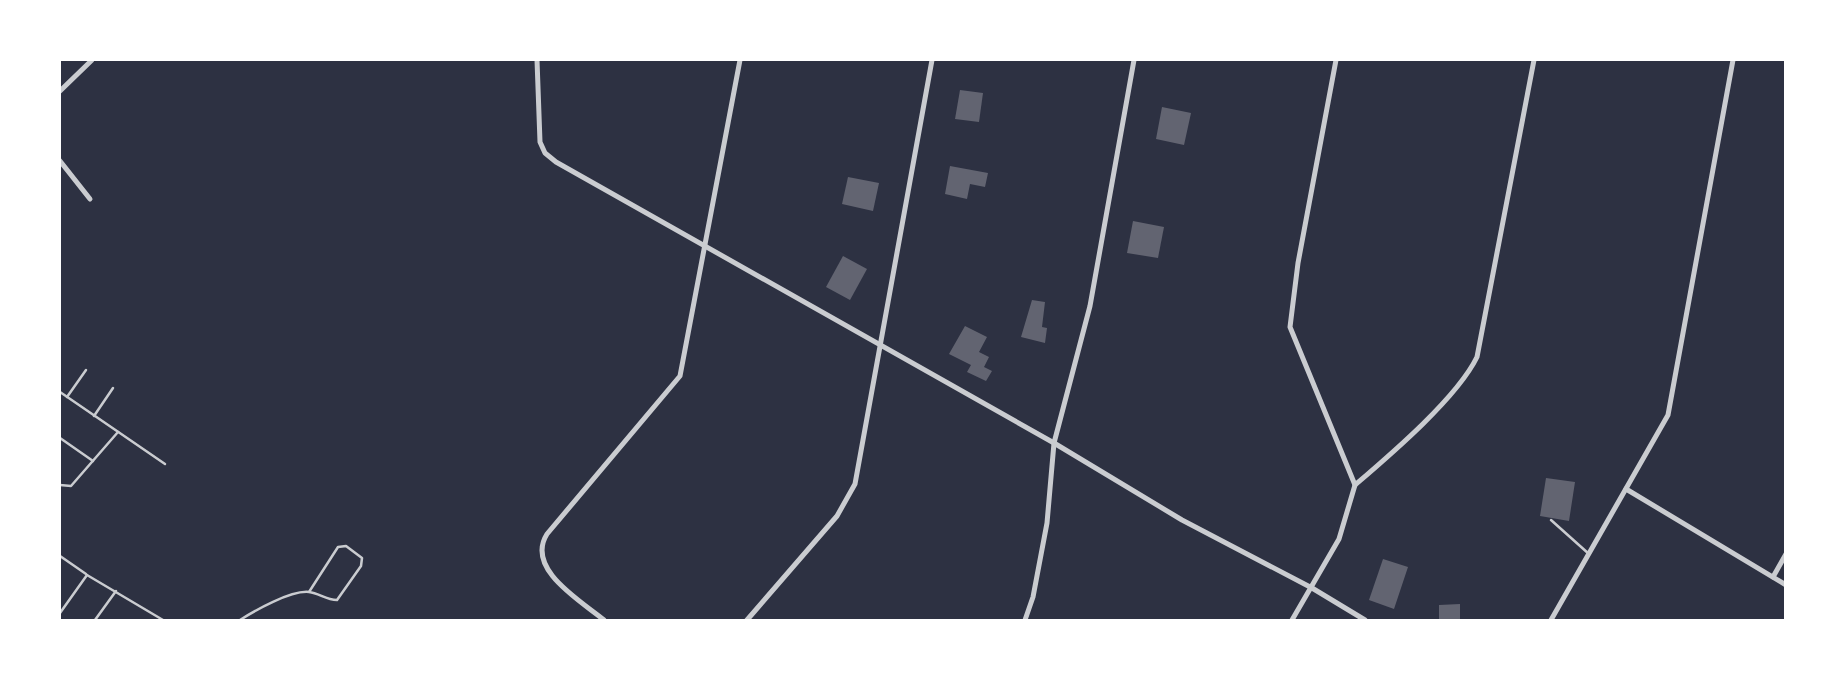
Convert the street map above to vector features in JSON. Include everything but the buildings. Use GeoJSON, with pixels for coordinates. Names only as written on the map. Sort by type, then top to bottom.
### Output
{"type":"FeatureCollection","features":[{"type":"Feature","properties":{"kind":"street"},"geometry":{"type":"LineString","coordinates":[[60,91],[92,60]]}},
{"type":"Feature","properties":{"kind":"street"},"geometry":{"type":"LineString","coordinates":[[537,60],[540,142],[548,157],[879,347],[1054,443],[1182,520],[1312,588],[1365,621]]}},
{"type":"Feature","properties":{"kind":"street"},"geometry":{"type":"LineString","coordinates":[[604,621],[554,577],[544,563],[541,546],[547,534],[677,382],[684,362],[740,60]]}},
{"type":"Feature","properties":{"kind":"street"},"geometry":{"type":"LineString","coordinates":[[747,621],[837,516],[853,489],[932,60]]}},
{"type":"Feature","properties":{"kind":"street"},"geometry":{"type":"LineString","coordinates":[[1025,621],[1033,597],[1047,523],[1054,443],[1090,306],[1134,60]]}},
{"type":"Feature","properties":{"kind":"street"},"geometry":{"type":"LineString","coordinates":[[1336,60],[1298,263],[1290,327],[1355,485]]}},
{"type":"Feature","properties":{"kind":"street"},"geometry":{"type":"LineString","coordinates":[[1292,621],[1339,539],[1355,485],[1409,437],[1464,376],[1476,357],[1534,60]]}},
{"type":"Feature","properties":{"kind":"street"},"geometry":{"type":"LineString","coordinates":[[1551,621],[1660,432],[1670,408],[1733,60]]}},
{"type":"Feature","properties":{"kind":"street"},"geometry":{"type":"LineString","coordinates":[[60,160],[90,199]]}},
{"type":"Feature","properties":{"kind":"street"},"geometry":{"type":"LineString","coordinates":[[1626,489],[1786,585]]}},
{"type":"Feature","properties":{"kind":"street"},"geometry":{"type":"LineString","coordinates":[[1773,577],[1786,554]]}},
{"type":"Feature","properties":{"kind":"lane"},"geometry":{"type":"LineString","coordinates":[[66,397],[86,370]]}},
{"type":"Feature","properties":{"kind":"lane"},"geometry":{"type":"LineString","coordinates":[[94,416],[113,388]]}},
{"type":"Feature","properties":{"kind":"lane"},"geometry":{"type":"LineString","coordinates":[[60,392],[166,464]]}},
{"type":"Feature","properties":{"kind":"lane"},"geometry":{"type":"LineString","coordinates":[[60,485],[71,486],[118,432]]}},
{"type":"Feature","properties":{"kind":"lane"},"geometry":{"type":"LineString","coordinates":[[60,438],[93,461]]}},
{"type":"Feature","properties":{"kind":"lane"},"geometry":{"type":"LineString","coordinates":[[1550,520],[1589,554]]}},
{"type":"Feature","properties":{"kind":"lane"},"geometry":{"type":"LineString","coordinates":[[240,621],[260,608],[309,592],[337,600],[361,566],[362,558],[346,547],[338,547],[309,592]]}},
{"type":"Feature","properties":{"kind":"lane"},"geometry":{"type":"LineString","coordinates":[[60,556],[163,621]]}},
{"type":"Feature","properties":{"kind":"lane"},"geometry":{"type":"LineString","coordinates":[[60,613],[87,575]]}},
{"type":"Feature","properties":{"kind":"lane"},"geometry":{"type":"LineString","coordinates":[[95,621],[116,592]]}}]}
